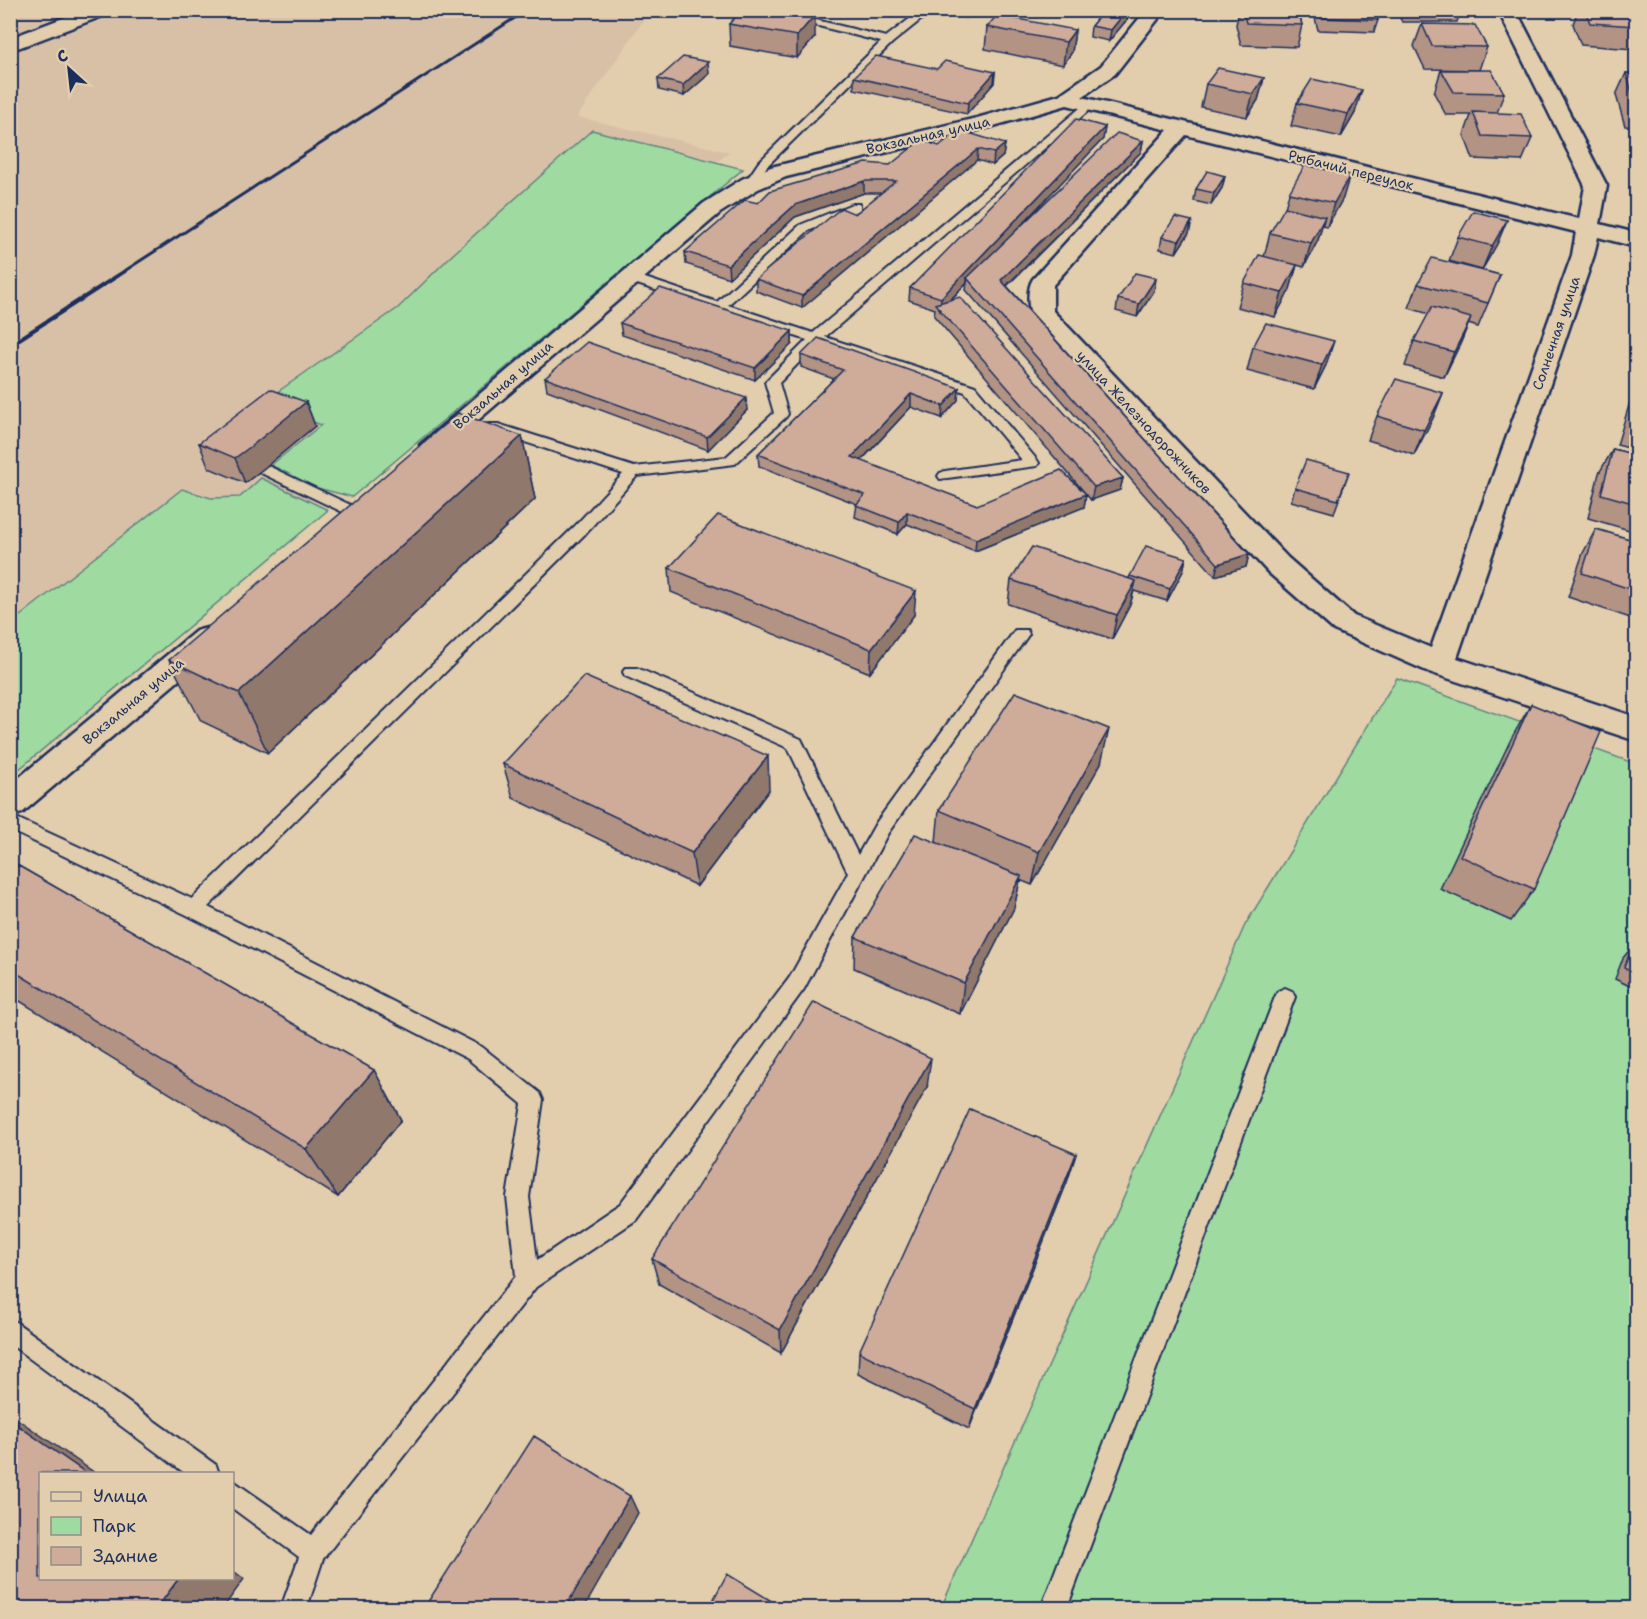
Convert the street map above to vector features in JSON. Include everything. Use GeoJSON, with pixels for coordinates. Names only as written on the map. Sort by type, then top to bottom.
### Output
{"type":"FeatureCollection","features":[{"type":"Feature","properties":{"kind":"street"},"geometry":{"type":"LineString","coordinates":[[10,45],[102,10]]}},
{"type":"Feature","properties":{"kind":"street"},"geometry":{"type":"LineString","coordinates":[[1078,102],[1108,70],[1156,10]]}},
{"type":"Feature","properties":{"kind":"street","name":"Солнечная улица"},"geometry":{"type":"LineString","coordinates":[[1440,664],[1583,255],[1596,186],[1507,10]]}},
{"type":"Feature","properties":{"kind":"street","name":"Рыбачий переулок"},"geometry":{"type":"LineString","coordinates":[[1078,102],[1636,240]]}},
{"type":"Feature","properties":{"kind":"street","name":"Вокзальная улица"},"geometry":{"type":"LineString","coordinates":[[419,457],[712,208],[750,184],[789,170],[1078,102]]}},
{"type":"Feature","properties":{"kind":"street","name":"улица Железнодорожников"},"geometry":{"type":"LineString","coordinates":[[1180,129],[1041,284],[1041,312],[1286,572],[1344,623],[1440,664],[1636,729]]}},
{"type":"Feature","properties":{"kind":"street","name":"Вокзальная улица"},"geometry":{"type":"LineString","coordinates":[[10,804],[229,620]]}},
{"type":"Feature","properties":{"kind":"lane"},"geometry":{"type":"LineString","coordinates":[[761,10],[888,40]]}},
{"type":"Feature","properties":{"kind":"lane"},"geometry":{"type":"LineString","coordinates":[[750,184],[763,164],[888,40],[928,10]]}},
{"type":"Feature","properties":{"kind":"lane"},"geometry":{"type":"LineString","coordinates":[[464,418],[633,471],[730,461],[781,414],[772,382],[817,337],[1078,102]]}},
{"type":"Feature","properties":{"kind":"lane"},"geometry":{"type":"LineString","coordinates":[[720,306],[804,228],[856,207]]}},
{"type":"Feature","properties":{"kind":"lane"},"geometry":{"type":"LineString","coordinates":[[629,277],[970,389],[1032,463],[945,476]]}},
{"type":"Feature","properties":{"kind":"lane"},"geometry":{"type":"LineString","coordinates":[[264,469],[356,513]]}},
{"type":"Feature","properties":{"kind":"lane"},"geometry":{"type":"LineString","coordinates":[[194,909],[580,530],[633,471]]}},
{"type":"Feature","properties":{"kind":"lane"},"geometry":{"type":"LineString","coordinates":[[294,1608],[313,1552],[528,1279],[628,1212],[797,983],[882,828],[1021,634]]}},
{"type":"Feature","properties":{"kind":"lane"},"geometry":{"type":"LineString","coordinates":[[631,672],[795,744],[856,873]]}},
{"type":"Feature","properties":{"kind":"lane"},"geometry":{"type":"LineString","coordinates":[[10,822],[194,909],[475,1053],[533,1101],[518,1197],[528,1279]]}},
{"type":"Feature","properties":{"kind":"lane"},"geometry":{"type":"LineString","coordinates":[[1054,1608],[1285,997]]}},
{"type":"Feature","properties":{"kind":"lane"},"geometry":{"type":"LineString","coordinates":[[10,1329],[206,1472]]}},
{"type":"Feature","properties":{"kind":"lane"},"geometry":{"type":"LineString","coordinates":[[234,1493],[313,1552]]}},
{"type":"Feature","properties":{"kind":"shaded area"},"geometry":{"type":"Polygon","coordinates":[[[11,11],[650,11],[577,117],[729,152],[11,747],[11,11]]]}},
{"type":"Feature","properties":{"kind":"green space"},"geometry":{"type":"Polygon","coordinates":[[[592,130],[743,169],[352,497],[314,487],[271,465],[321,425],[263,402],[398,308],[451,256],[592,130]]]}},
{"type":"Feature","properties":{"kind":"green space"},"geometry":{"type":"Polygon","coordinates":[[[261,478],[328,510],[11,776],[11,623],[182,489],[211,498],[240,497],[261,478]]]}},
{"type":"Feature","properties":{"kind":"green space"},"geometry":{"type":"Polygon","coordinates":[[[1397,678],[1636,764],[1636,1608],[941,1608],[1245,925],[1397,678]]]}},
{"type":"Feature","properties":{"kind":"building"},"geometry":{"type":"Polygon","coordinates":[[[742,10],[786,10],[815,15],[797,36],[729,24],[742,10]]]}},
{"type":"Feature","properties":{"kind":"building"},"geometry":{"type":"Polygon","coordinates":[[[1104,10],[1127,10],[1111,30],[1091,26],[1104,10]]]}},
{"type":"Feature","properties":{"kind":"building"},"geometry":{"type":"Polygon","coordinates":[[[1243,10],[1298,10],[1302,25],[1246,23],[1243,10]]]}},
{"type":"Feature","properties":{"kind":"building"},"geometry":{"type":"Polygon","coordinates":[[[1319,10],[1374,10],[1378,20],[1321,18],[1319,10]]]}},
{"type":"Feature","properties":{"kind":"building"},"geometry":{"type":"Polygon","coordinates":[[[1585,10],[1636,10],[1636,26],[1590,23],[1585,10]]]}},
{"type":"Feature","properties":{"kind":"building"},"geometry":{"type":"Polygon","coordinates":[[[997,15],[1075,30],[1066,42],[987,27],[997,15]]]}},
{"type":"Feature","properties":{"kind":"building"},"geometry":{"type":"Polygon","coordinates":[[[1422,24],[1475,25],[1487,47],[1432,46],[1422,24]]]}},
{"type":"Feature","properties":{"kind":"building"},"geometry":{"type":"Polygon","coordinates":[[[876,56],[937,69],[945,61],[995,72],[968,103],[854,77],[876,56]]]}},
{"type":"Feature","properties":{"kind":"building"},"geometry":{"type":"Polygon","coordinates":[[[683,57],[708,62],[683,85],[658,79],[683,57]]]}},
{"type":"Feature","properties":{"kind":"building"},"geometry":{"type":"Polygon","coordinates":[[[1218,68],[1264,78],[1253,94],[1206,84],[1218,68]]]}},
{"type":"Feature","properties":{"kind":"building"},"geometry":{"type":"Polygon","coordinates":[[[1441,70],[1491,70],[1504,93],[1454,92],[1441,70]]]}},
{"type":"Feature","properties":{"kind":"building"},"geometry":{"type":"Polygon","coordinates":[[[1626,73],[1636,74],[1636,103],[1635,102],[1626,73]]]}},
{"type":"Feature","properties":{"kind":"building"},"geometry":{"type":"Polygon","coordinates":[[[1312,79],[1362,90],[1348,114],[1297,103],[1312,79]]]}},
{"type":"Feature","properties":{"kind":"building"},"geometry":{"type":"Polygon","coordinates":[[[1473,112],[1521,114],[1532,138],[1482,136],[1473,112]]]}},
{"type":"Feature","properties":{"kind":"building"},"geometry":{"type":"Polygon","coordinates":[[[1076,119],[1105,127],[941,298],[910,288],[1076,119]]]}},
{"type":"Feature","properties":{"kind":"building"},"geometry":{"type":"Polygon","coordinates":[[[959,130],[1005,144],[994,153],[978,149],[802,296],[756,279],[841,208],[855,214],[896,181],[864,181],[795,205],[728,265],[685,252],[745,200],[758,203],[770,191],[866,163],[890,165],[921,140],[939,146],[959,130]]]}},
{"type":"Feature","properties":{"kind":"building"},"geometry":{"type":"Polygon","coordinates":[[[1117,133],[1143,141],[1001,280],[1249,554],[1218,564],[967,278],[1117,133]]]}},
{"type":"Feature","properties":{"kind":"building"},"geometry":{"type":"Polygon","coordinates":[[[1305,165],[1350,175],[1334,203],[1289,193],[1305,165]]]}},
{"type":"Feature","properties":{"kind":"building"},"geometry":{"type":"Polygon","coordinates":[[[1207,171],[1225,176],[1214,193],[1196,189],[1207,171]]]}},
{"type":"Feature","properties":{"kind":"building"},"geometry":{"type":"Polygon","coordinates":[[[1285,207],[1325,217],[1311,243],[1270,233],[1285,207]]]}},
{"type":"Feature","properties":{"kind":"building"},"geometry":{"type":"Polygon","coordinates":[[[1473,211],[1507,220],[1492,246],[1458,237],[1473,211]]]}},
{"type":"Feature","properties":{"kind":"building"},"geometry":{"type":"Polygon","coordinates":[[[1175,217],[1192,221],[1179,241],[1162,237],[1175,217]]]}},
{"type":"Feature","properties":{"kind":"building"},"geometry":{"type":"Polygon","coordinates":[[[1259,255],[1297,265],[1282,293],[1244,283],[1259,255]]]}},
{"type":"Feature","properties":{"kind":"building"},"geometry":{"type":"Polygon","coordinates":[[[1432,258],[1500,275],[1488,303],[1418,284],[1432,258]]]}},
{"type":"Feature","properties":{"kind":"building"},"geometry":{"type":"Polygon","coordinates":[[[1135,273],[1156,278],[1139,304],[1118,299],[1135,273]]]}},
{"type":"Feature","properties":{"kind":"building"},"geometry":{"type":"Polygon","coordinates":[[[660,288],[792,331],[755,368],[620,323],[660,288]]]}},
{"type":"Feature","properties":{"kind":"building"},"geometry":{"type":"Polygon","coordinates":[[[960,297],[1123,478],[1094,487],[935,304],[960,297]]]}},
{"type":"Feature","properties":{"kind":"building"},"geometry":{"type":"Polygon","coordinates":[[[1432,307],[1471,318],[1454,352],[1414,341],[1432,307]]]}},
{"type":"Feature","properties":{"kind":"building"},"geometry":{"type":"Polygon","coordinates":[[[1266,323],[1334,341],[1322,365],[1253,347],[1266,323]]]}},
{"type":"Feature","properties":{"kind":"building"},"geometry":{"type":"Polygon","coordinates":[[[818,338],[959,388],[943,406],[911,394],[852,457],[977,505],[1061,470],[1086,494],[976,539],[907,512],[899,522],[856,505],[865,495],[758,454],[843,370],[801,355],[818,338]]]}},
{"type":"Feature","properties":{"kind":"building"},"geometry":{"type":"Polygon","coordinates":[[[587,342],[746,398],[707,437],[545,378],[587,342]]]}},
{"type":"Feature","properties":{"kind":"building"},"geometry":{"type":"Polygon","coordinates":[[[1396,379],[1443,393],[1424,430],[1377,416],[1396,379]]]}},
{"type":"Feature","properties":{"kind":"building"},"geometry":{"type":"Polygon","coordinates":[[[270,389],[306,402],[235,458],[199,443],[270,389]]]}},
{"type":"Feature","properties":{"kind":"building"},"geometry":{"type":"Polygon","coordinates":[[[1636,399],[1636,422],[1630,421],[1636,399]]]}},
{"type":"Feature","properties":{"kind":"building"},"geometry":{"type":"Polygon","coordinates":[[[458,413],[522,436],[239,693],[169,660],[458,413]]]}},
{"type":"Feature","properties":{"kind":"building"},"geometry":{"type":"Polygon","coordinates":[[[1613,449],[1636,455],[1636,504],[1601,494],[1613,449]]]}},
{"type":"Feature","properties":{"kind":"building"},"geometry":{"type":"Polygon","coordinates":[[[1306,460],[1349,472],[1338,500],[1295,488],[1306,460]]]}},
{"type":"Feature","properties":{"kind":"building"},"geometry":{"type":"Polygon","coordinates":[[[718,515],[916,591],[871,649],[669,568],[718,515]]]}},
{"type":"Feature","properties":{"kind":"building"},"geometry":{"type":"Polygon","coordinates":[[[1596,529],[1636,541],[1636,591],[1582,573],[1596,529]]]}},
{"type":"Feature","properties":{"kind":"building"},"geometry":{"type":"Polygon","coordinates":[[[1146,546],[1186,558],[1170,589],[1130,576],[1146,546]]]}},
{"type":"Feature","properties":{"kind":"building"},"geometry":{"type":"Polygon","coordinates":[[[1032,547],[1136,581],[1117,615],[1011,580],[1032,547]]]}},
{"type":"Feature","properties":{"kind":"building"},"geometry":{"type":"Polygon","coordinates":[[[584,676],[768,756],[692,853],[503,764],[584,676]]]}},
{"type":"Feature","properties":{"kind":"building"},"geometry":{"type":"Polygon","coordinates":[[[1015,692],[1109,729],[1039,852],[939,810],[1015,692]]]}},
{"type":"Feature","properties":{"kind":"building"},"geometry":{"type":"Polygon","coordinates":[[[1531,704],[1601,732],[1534,889],[1460,856],[1531,704]]]}},
{"type":"Feature","properties":{"kind":"building"},"geometry":{"type":"Polygon","coordinates":[[[915,834],[1021,876],[964,983],[855,937],[915,834]]]}},
{"type":"Feature","properties":{"kind":"building"},"geometry":{"type":"Polygon","coordinates":[[[10,861],[374,1070],[306,1149],[10,969],[10,861]]]}},
{"type":"Feature","properties":{"kind":"building"},"geometry":{"type":"Polygon","coordinates":[[[1632,947],[1636,950],[1636,974],[1624,968],[1632,947]]]}},
{"type":"Feature","properties":{"kind":"building"},"geometry":{"type":"Polygon","coordinates":[[[814,1002],[931,1058],[780,1330],[652,1259],[814,1002]]]}},
{"type":"Feature","properties":{"kind":"building"},"geometry":{"type":"Polygon","coordinates":[[[970,1109],[1076,1154],[975,1409],[859,1352],[970,1109]]]}},
{"type":"Feature","properties":{"kind":"building"},"geometry":{"type":"Polygon","coordinates":[[[10,1420],[85,1472],[39,1472],[39,1580],[178,1580],[157,1608],[30,1608],[10,1594],[10,1420]]]}},
{"type":"Feature","properties":{"kind":"building"},"geometry":{"type":"Polygon","coordinates":[[[534,1436],[630,1496],[565,1608],[424,1608],[534,1436]]]}},
{"type":"Feature","properties":{"kind":"building"},"geometry":{"type":"Polygon","coordinates":[[[727,1574],[783,1608],[709,1608],[727,1574]]]}},
{"type":"Feature","properties":{"kind":"railway"},"geometry":{"type":"LineString","coordinates":[[123,272],[527,10]]}},
{"type":"Feature","properties":{"kind":"railway"},"geometry":{"type":"LineString","coordinates":[[10,345],[125,271]]}}]}
